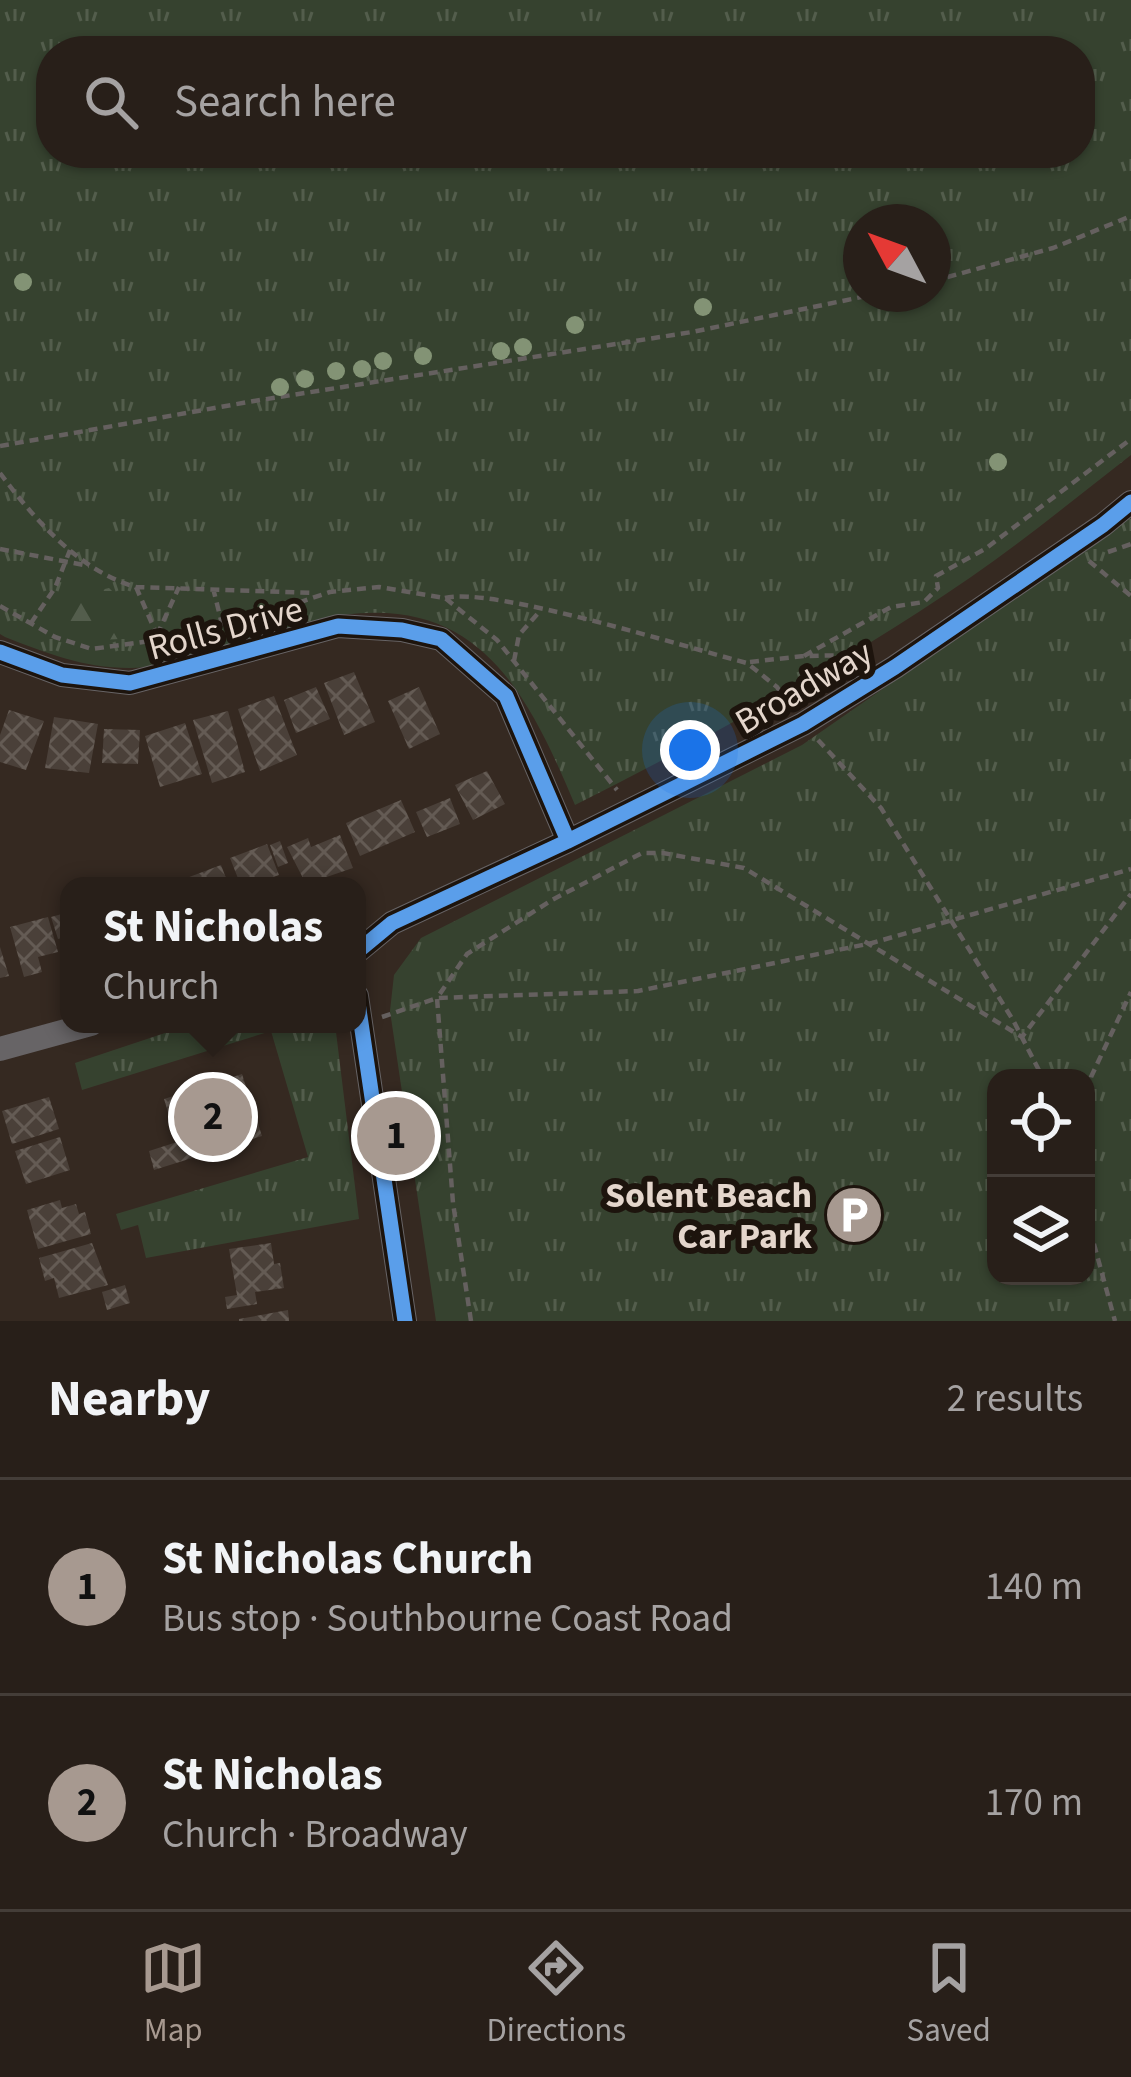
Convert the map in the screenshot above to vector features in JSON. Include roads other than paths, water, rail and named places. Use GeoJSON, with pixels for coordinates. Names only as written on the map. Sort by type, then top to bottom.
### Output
{"type":"FeatureCollection","features":[{"type":"Feature","properties":{"kind":"street","name":"Broadway"},"geometry":{"type":"LineString","coordinates":[[366,945],[392,923],[803,724],[896,667],[1131,502]]}},
{"type":"Feature","properties":{"kind":"street","name":"Rolls Drive"},"geometry":{"type":"LineString","coordinates":[[0,652],[62,675],[130,683],[338,626],[402,630],[441,639],[506,696],[568,841]]}},
{"type":"Feature","properties":{"kind":"street"},"geometry":{"type":"LineString","coordinates":[[0,1049],[60,1033]]}},
{"type":"Feature","properties":{"kind":"street"},"geometry":{"type":"LineString","coordinates":[[360,1033],[405,1321]]}},
{"type":"Feature","properties":{"kind":"place","name":"St Nicholas"},"geometry":{"type":"Point","coordinates":[213,1117]}},
{"type":"Feature","properties":{"kind":"place","name":"St Nicholas Church"},"geometry":{"type":"Point","coordinates":[396,1136]}},
{"type":"Feature","properties":{"kind":"place","name":"Solent Beach Car Park"},"geometry":{"type":"Point","coordinates":[854,1215]}}]}
